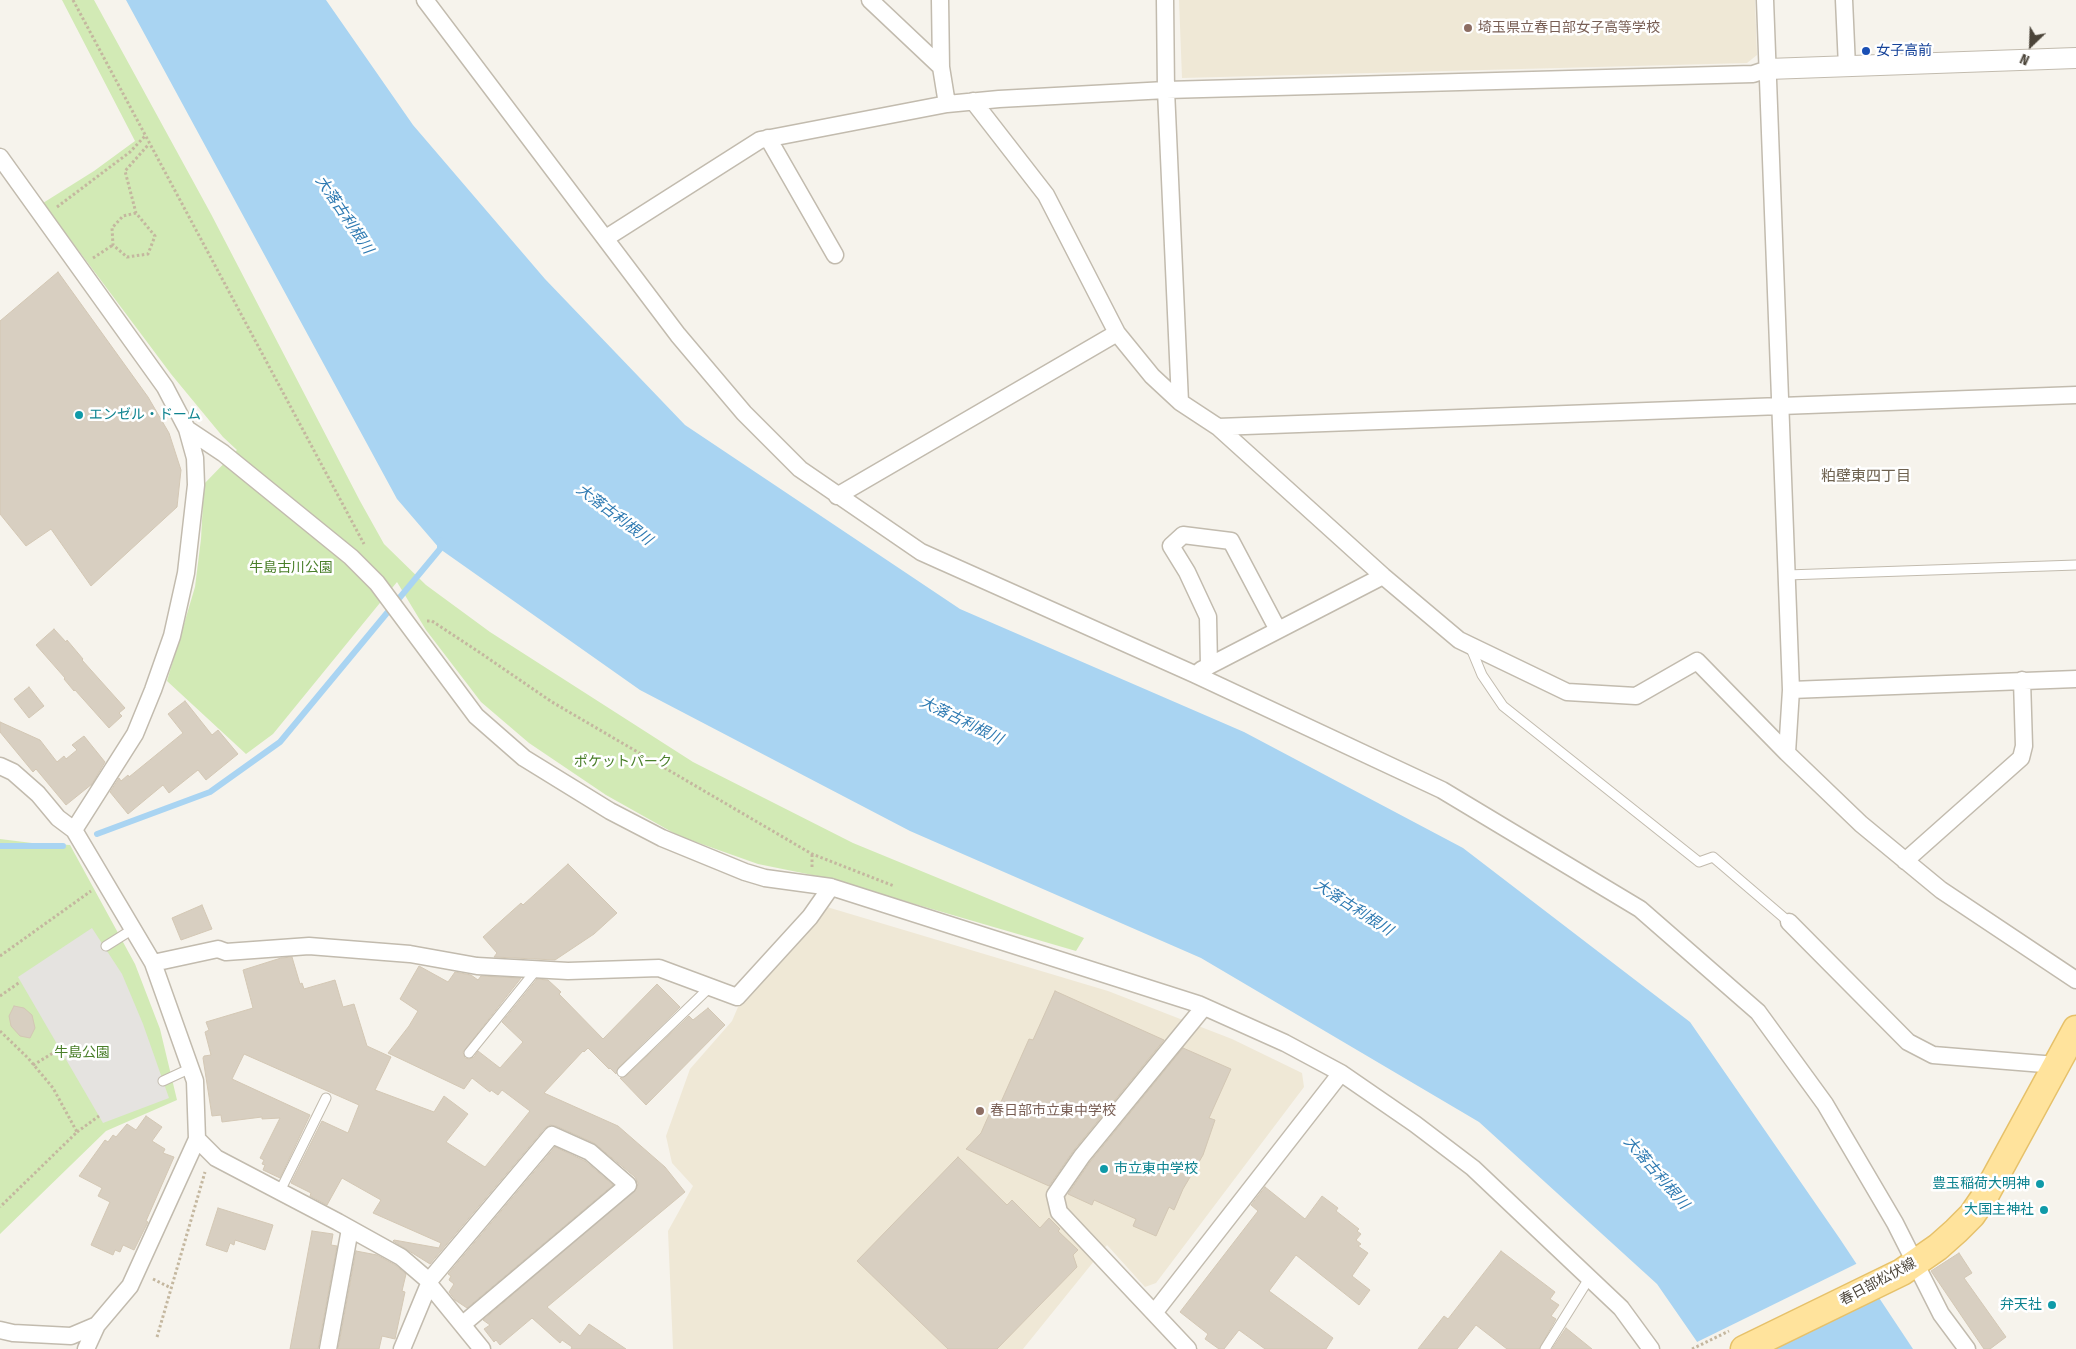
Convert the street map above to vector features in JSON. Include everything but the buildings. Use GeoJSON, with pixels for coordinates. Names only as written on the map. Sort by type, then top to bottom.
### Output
{"type":"FeatureCollection","features":[{"type":"Feature","properties":{"kind":"main road","name":"春日部松伏線"},"geometry":{"type":"LineString","coordinates":[[1744,1349],[1908,1268],[1956,1231],[1972,1215],[1997,1175],[2076,1029]]}},
{"type":"Feature","properties":{"kind":"street"},"geometry":{"type":"LineString","coordinates":[[425,0],[678,334],[744,413],[800,470],[921,552],[1194,674],[1442,790],[1640,909],[1758,1012],[1825,1104],[1895,1223],[1908,1268],[1967,1349]]}},
{"type":"Feature","properties":{"kind":"street"},"geometry":{"type":"LineString","coordinates":[[870,0],[941,67]]}},
{"type":"Feature","properties":{"kind":"street"},"geometry":{"type":"LineString","coordinates":[[940,0],[941,67],[947,104]]}},
{"type":"Feature","properties":{"kind":"street"},"geometry":{"type":"LineString","coordinates":[[1165,0],[1166,90],[1180,402]]}},
{"type":"Feature","properties":{"kind":"street"},"geometry":{"type":"LineString","coordinates":[[1765,0],[1791,690],[1787,753]]}},
{"type":"Feature","properties":{"kind":"street"},"geometry":{"type":"LineString","coordinates":[[1844,0],[1847,67]]}},
{"type":"Feature","properties":{"kind":"street"},"geometry":{"type":"LineString","coordinates":[[606,238],[760,140],[947,104],[1166,90],[1753,74],[1768,69],[2076,58]]}},
{"type":"Feature","properties":{"kind":"street"},"geometry":{"type":"LineString","coordinates":[[973,101],[1046,195],[1117,333],[1152,376],[1180,402],[1218,427],[1383,576],[1459,640],[1567,692],[1636,696],[1697,661],[1787,753],[1861,824],[1904,861],[1941,890],[2076,980]]}},
{"type":"Feature","properties":{"kind":"street"},"geometry":{"type":"LineString","coordinates":[[768,138],[835,255]]}},
{"type":"Feature","properties":{"kind":"street"},"geometry":{"type":"LineString","coordinates":[[0,157],[165,387],[187,429],[194,458],[196,485],[186,573],[172,636],[135,734],[74,830]]}},
{"type":"Feature","properties":{"kind":"street"},"geometry":{"type":"LineString","coordinates":[[837,496],[1117,333]]}},
{"type":"Feature","properties":{"kind":"street"},"geometry":{"type":"LineString","coordinates":[[1218,427],[2076,395]]}},
{"type":"Feature","properties":{"kind":"street"},"geometry":{"type":"LineString","coordinates":[[187,429],[223,453],[351,557],[389,598],[476,716],[524,758],[610,810],[662,838],[744,872],[765,878],[830,887],[1204,1007],[1285,1043],[1341,1073],[1415,1124],[1473,1168],[1621,1308],[1651,1349]]}},
{"type":"Feature","properties":{"kind":"street"},"geometry":{"type":"LineString","coordinates":[[1209,666],[1208,617],[1187,572],[1171,546],[1183,535],[1231,541],[1278,630]]}},
{"type":"Feature","properties":{"kind":"street"},"geometry":{"type":"LineString","coordinates":[[1194,674],[1383,576]]}},
{"type":"Feature","properties":{"kind":"street"},"geometry":{"type":"LineString","coordinates":[[1791,690],[2076,679]]}},
{"type":"Feature","properties":{"kind":"street"},"geometry":{"type":"LineString","coordinates":[[1904,861],[2021,758],[2024,746],[2022,680]]}},
{"type":"Feature","properties":{"kind":"street"},"geometry":{"type":"LineString","coordinates":[[0,766],[13,772],[38,794],[58,818],[74,830],[153,963],[196,1081],[197,1139],[130,1286],[97,1324],[86,1349]]}},
{"type":"Feature","properties":{"kind":"street"},"geometry":{"type":"LineString","coordinates":[[153,963],[218,948],[226,952],[309,946],[410,954],[477,966],[568,971],[659,968],[737,997],[810,917],[830,887]]}},
{"type":"Feature","properties":{"kind":"street"},"geometry":{"type":"LineString","coordinates":[[1788,922],[1908,1042],[1933,1056],[2056,1065]]}},
{"type":"Feature","properties":{"kind":"street"},"geometry":{"type":"LineString","coordinates":[[1188,1349],[1059,1212],[1055,1195],[1082,1156],[1204,1007]]}},
{"type":"Feature","properties":{"kind":"street"},"geometry":{"type":"LineString","coordinates":[[1154,1313],[1341,1073]]}},
{"type":"Feature","properties":{"kind":"street"},"geometry":{"type":"LineString","coordinates":[[402,1349],[429,1283],[552,1135],[590,1152],[628,1185],[463,1324]]}},
{"type":"Feature","properties":{"kind":"street"},"geometry":{"type":"LineString","coordinates":[[197,1139],[216,1158],[401,1257],[429,1283],[482,1349]]}},
{"type":"Feature","properties":{"kind":"street"},"geometry":{"type":"LineString","coordinates":[[328,1349],[350,1229]]}},
{"type":"Feature","properties":{"kind":"street"},"geometry":{"type":"LineString","coordinates":[[0,1330],[13,1333],[71,1336],[97,1324]]}},
{"type":"Feature","properties":{"kind":"lane"},"geometry":{"type":"LineString","coordinates":[[1787,575],[2076,564]]}},
{"type":"Feature","properties":{"kind":"lane"},"geometry":{"type":"LineString","coordinates":[[1470,646],[1482,675],[1503,706],[1698,862],[1713,857],[1788,922]]}},
{"type":"Feature","properties":{"kind":"lane"},"geometry":{"type":"LineString","coordinates":[[106,946],[133,929]]}},
{"type":"Feature","properties":{"kind":"lane"},"geometry":{"type":"LineString","coordinates":[[469,1053],[537,969]]}},
{"type":"Feature","properties":{"kind":"lane"},"geometry":{"type":"LineString","coordinates":[[622,1072],[709,988]]}},
{"type":"Feature","properties":{"kind":"lane"},"geometry":{"type":"LineString","coordinates":[[163,1081],[191,1068]]}},
{"type":"Feature","properties":{"kind":"lane"},"geometry":{"type":"LineString","coordinates":[[280,1191],[326,1098]]}},
{"type":"Feature","properties":{"kind":"lane"},"geometry":{"type":"LineString","coordinates":[[1544,1349],[1590,1277]]}},
{"type":"Feature","properties":{"kind":"path"},"geometry":{"type":"LineString","coordinates":[[73,0],[366,546]]}},
{"type":"Feature","properties":{"kind":"path"},"geometry":{"type":"LineString","coordinates":[[40,214],[57,207],[130,152],[145,136]]}},
{"type":"Feature","properties":{"kind":"path"},"geometry":{"type":"LineString","coordinates":[[136,214],[123,216],[112,228],[113,245],[127,257],[148,254],[155,236],[136,214],[125,171],[149,144]]}},
{"type":"Feature","properties":{"kind":"path"},"geometry":{"type":"LineString","coordinates":[[79,267],[113,245]]}},
{"type":"Feature","properties":{"kind":"path"},"geometry":{"type":"LineString","coordinates":[[404,618],[432,621],[552,702],[812,854],[900,889]]}},
{"type":"Feature","properties":{"kind":"path"},"geometry":{"type":"LineString","coordinates":[[0,956],[104,881]]}},
{"type":"Feature","properties":{"kind":"path"},"geometry":{"type":"LineString","coordinates":[[0,996],[20,982]]}},
{"type":"Feature","properties":{"kind":"path"},"geometry":{"type":"LineString","coordinates":[[0,1031],[33,1064],[53,1088],[77,1132]]}},
{"type":"Feature","properties":{"kind":"path"},"geometry":{"type":"LineString","coordinates":[[33,1064],[60,1049]]}},
{"type":"Feature","properties":{"kind":"path"},"geometry":{"type":"LineString","coordinates":[[0,1207],[77,1132],[99,1116]]}},
{"type":"Feature","properties":{"kind":"path"},"geometry":{"type":"LineString","coordinates":[[157,1337],[211,1152]]}},
{"type":"Feature","properties":{"kind":"shaded area","name":"埼玉県立春日部女子高等学校"},"geometry":{"type":"Polygon","coordinates":[[[1179,0],[1755,0],[1757,55],[1747,63],[1182,78],[1179,0]]]}},
{"type":"Feature","properties":{"kind":"shaded area","name":"春日部市立東中学校"},"geometry":{"type":"Polygon","coordinates":[[[827,907],[1108,991],[1232,1039],[1302,1073],[1304,1087],[1156,1283],[1145,1287],[1107,1245],[1023,1349],[673,1349],[668,1231],[693,1186],[672,1163],[666,1136],[690,1069],[732,1021],[738,1007],[827,907]]]}},
{"type":"Feature","properties":{"kind":"shaded area"},"geometry":{"type":"Polygon","coordinates":[[[92,928],[122,974],[143,1024],[169,1098],[103,1123],[18,977],[92,928]]]}},
{"type":"Feature","properties":{"kind":"green space","name":"牛島古川公園"},"geometry":{"type":"Polygon","coordinates":[[[62,0],[94,0],[211,214],[384,544],[426,585],[490,632],[693,762],[853,843],[1084,938],[1076,951],[822,877],[758,864],[679,836],[606,795],[529,743],[481,702],[426,630],[397,582],[273,734],[246,754],[167,681],[195,587],[201,539],[204,484],[237,450],[223,437],[171,374],[43,203],[94,171],[135,141],[62,0]]]}},
{"type":"Feature","properties":{"kind":"green space","name":"牛島公園"},"geometry":{"type":"Polygon","coordinates":[[[0,839],[70,845],[135,964],[160,1029],[177,1100],[106,1131],[0,1234],[0,839]]]}},
{"type":"Feature","properties":{"kind":"water","name":"大落古利根川"},"geometry":{"type":"Polygon","coordinates":[[[126,0],[326,0],[413,125],[545,279],[685,425],[960,609],[1244,732],[1463,848],[1690,1022],[1840,1239],[1913,1349],[1702,1349],[1657,1284],[1479,1122],[1201,958],[910,831],[640,690],[440,549],[397,499],[126,0]]]}},
{"type":"Feature","properties":{"kind":"pier"},"geometry":{"type":"Polygon","coordinates":[[[1858,1263],[1879,1294],[1767,1349],[1699,1349],[1695,1343],[1858,1263]]]}},
{"type":"Feature","properties":{"kind":"waterway"},"geometry":{"type":"LineString","coordinates":[[97,834],[210,792],[280,742],[440,549],[440,540]]}},
{"type":"Feature","properties":{"kind":"waterway"},"geometry":{"type":"LineString","coordinates":[[0,846],[63,846]]}},
{"type":"Feature","properties":{"kind":"place","name":"埼玉県立春日部女子高等学校"},"geometry":{"type":"Point","coordinates":[1468,28]}},
{"type":"Feature","properties":{"kind":"place","name":"女子高前"},"geometry":{"type":"Point","coordinates":[1866,51]}},
{"type":"Feature","properties":{"kind":"place","name":"エンゼル・ドーム"},"geometry":{"type":"Point","coordinates":[79,415]}},
{"type":"Feature","properties":{"kind":"place","name":"春日部市立東中学校"},"geometry":{"type":"Point","coordinates":[980,1111]}},
{"type":"Feature","properties":{"kind":"place","name":"市立東中学校"},"geometry":{"type":"Point","coordinates":[1104,1169]}},
{"type":"Feature","properties":{"kind":"place","name":"豊玉稲荷大明神"},"geometry":{"type":"Point","coordinates":[2040,1184]}},
{"type":"Feature","properties":{"kind":"place","name":"大国主神社"},"geometry":{"type":"Point","coordinates":[2044,1210]}},
{"type":"Feature","properties":{"kind":"place","name":"弁天社"},"geometry":{"type":"Point","coordinates":[2052,1305]}},
{"type":"Feature","properties":{"kind":"district","name":"粕壁東四丁目"},"geometry":{"type":"Point","coordinates":[1866,477]}},
{"type":"Feature","properties":{"kind":"park label","name":"ポケットパーク"},"geometry":{"type":"Point","coordinates":[623,762]}}]}
